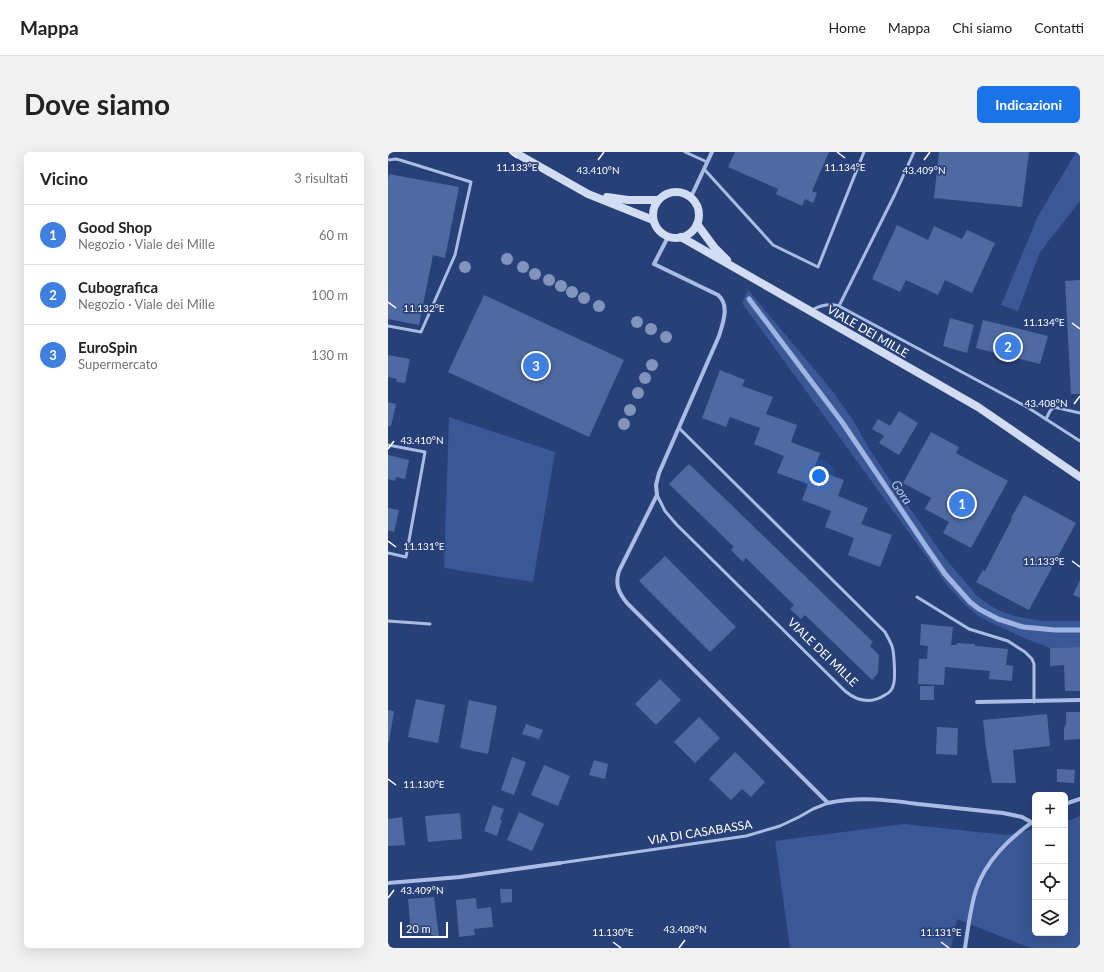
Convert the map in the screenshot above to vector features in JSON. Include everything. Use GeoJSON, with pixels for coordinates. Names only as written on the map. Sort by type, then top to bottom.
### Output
{"type":"FeatureCollection","features":[{"type":"Feature","properties":{"kind":"main road"},"geometry":{"type":"LineString","coordinates":[[514,152],[588,194],[653,220]]}},
{"type":"Feature","properties":{"kind":"main road"},"geometry":{"type":"LineString","coordinates":[[670,192],[684,193],[691,197],[698,210],[699,217],[693,230],[682,237],[675,238],[661,233],[653,220],[654,206],[658,200],[670,192]]}},
{"type":"Feature","properties":{"kind":"main road"},"geometry":{"type":"LineString","coordinates":[[588,194],[614,199],[658,200]]}},
{"type":"Feature","properties":{"kind":"main road"},"geometry":{"type":"LineString","coordinates":[[697,224],[720,253],[744,273]]}},
{"type":"Feature","properties":{"kind":"main road"},"geometry":{"type":"LineString","coordinates":[[682,237],[744,273]]}},
{"type":"Feature","properties":{"kind":"main road","name":"VIALE DEI MILLE"},"geometry":{"type":"LineString","coordinates":[[744,273],[978,407],[1080,477]]}},
{"type":"Feature","properties":{"kind":"street"},"geometry":{"type":"LineString","coordinates":[[691,197],[712,152]]}},
{"type":"Feature","properties":{"kind":"street","name":"VIALE DEI MILLE"},"geometry":{"type":"LineString","coordinates":[[658,495],[656,489],[657,478],[718,336],[724,317],[724,307],[722,300],[718,295],[654,264],[668,236]]}},
{"type":"Feature","properties":{"kind":"street"},"geometry":{"type":"LineString","coordinates":[[658,495],[619,571],[617,586],[620,594],[828,803]]}},
{"type":"Feature","properties":{"kind":"street"},"geometry":{"type":"LineString","coordinates":[[977,702],[1080,700]]}},
{"type":"Feature","properties":{"kind":"street","name":"VIA DI CASABASSA"},"geometry":{"type":"LineString","coordinates":[[828,803],[848,800],[876,799],[1004,813],[1032,821]]}},
{"type":"Feature","properties":{"kind":"street"},"geometry":{"type":"LineString","coordinates":[[1068,803],[1080,799]]}},
{"type":"Feature","properties":{"kind":"street"},"geometry":{"type":"LineString","coordinates":[[965,948],[974,897],[983,874],[997,853],[1014,836],[1032,822]]}},
{"type":"Feature","properties":{"kind":"street","name":"VIA DI CASABASSA"},"geometry":{"type":"LineString","coordinates":[[388,883],[460,877],[560,863]]}},
{"type":"Feature","properties":{"kind":"lane"},"geometry":{"type":"LineString","coordinates":[[704,169],[773,245],[818,267],[864,152]]}},
{"type":"Feature","properties":{"kind":"lane"},"geometry":{"type":"LineString","coordinates":[[838,306],[895,194],[914,152]]}},
{"type":"Feature","properties":{"kind":"lane"},"geometry":{"type":"LineString","coordinates":[[686,153],[707,162]]}},
{"type":"Feature","properties":{"kind":"lane"},"geometry":{"type":"LineString","coordinates":[[388,160],[400,160],[471,182],[454,255],[421,332],[388,326]]}},
{"type":"Feature","properties":{"kind":"lane"},"geometry":{"type":"LineString","coordinates":[[810,311],[827,304],[838,306],[1014,400],[1080,441]]}},
{"type":"Feature","properties":{"kind":"lane"},"geometry":{"type":"LineString","coordinates":[[1046,419],[1054,407],[1080,413]]}},
{"type":"Feature","properties":{"kind":"lane","name":"VIALE DEI MILLE"},"geometry":{"type":"LineString","coordinates":[[658,495],[665,511],[677,525],[845,691],[856,699],[866,701],[879,699],[890,692],[894,683],[893,656],[892,646],[885,632],[679,428]]}},
{"type":"Feature","properties":{"kind":"lane"},"geometry":{"type":"LineString","coordinates":[[388,445],[425,452],[406,557],[388,553]]}},
{"type":"Feature","properties":{"kind":"lane"},"geometry":{"type":"LineString","coordinates":[[917,597],[969,629],[1008,641],[1026,652],[1034,664],[1034,702]]}},
{"type":"Feature","properties":{"kind":"lane"},"geometry":{"type":"LineString","coordinates":[[388,621],[430,624]]}},
{"type":"Feature","properties":{"kind":"lane","name":"VIA DI CASABASSA"},"geometry":{"type":"LineString","coordinates":[[560,863],[746,836],[780,826],[828,803]]}},
{"type":"Feature","properties":{"kind":"shaded area"},"geometry":{"type":"Polygon","coordinates":[[[1076,152],[1080,152],[1080,201],[1040,252],[1018,311],[1001,305],[1038,216],[1076,152]]]}},
{"type":"Feature","properties":{"kind":"shaded area"},"geometry":{"type":"Polygon","coordinates":[[[748,290],[830,388],[853,420],[870,450],[892,483],[945,558],[976,595],[1000,611],[1014,616],[1042,621],[1080,621],[1080,647],[1050,648],[990,622],[977,615],[965,605],[947,585],[742,303],[748,290]]]}},
{"type":"Feature","properties":{"kind":"shaded area"},"geometry":{"type":"Polygon","coordinates":[[[449,417],[555,452],[533,582],[444,568],[449,417]]]}},
{"type":"Feature","properties":{"kind":"shaded area"},"geometry":{"type":"Polygon","coordinates":[[[1080,816],[1080,948],[1030,948],[957,919],[951,948],[790,948],[775,841],[904,824],[1006,835],[1032,830],[1032,936],[1068,936],[1068,821],[1080,816]]]}},
{"type":"Feature","properties":{"kind":"building"},"geometry":{"type":"Polygon","coordinates":[[[735,152],[829,152],[812,191],[817,193],[813,203],[805,199],[802,206],[776,194],[778,189],[728,167],[735,152]]]}},
{"type":"Feature","properties":{"kind":"building"},"geometry":{"type":"Polygon","coordinates":[[[939,152],[1029,152],[1022,207],[934,198],[939,152]]]}},
{"type":"Feature","properties":{"kind":"building"},"geometry":{"type":"Polygon","coordinates":[[[389,174],[459,187],[445,258],[433,255],[419,325],[388,319],[389,174]]]}},
{"type":"Feature","properties":{"kind":"building"},"geometry":{"type":"Polygon","coordinates":[[[897,225],[928,240],[934,226],[962,239],[967,230],[995,243],[972,293],[945,280],[938,295],[906,280],[900,292],[872,279],[897,225]]]}},
{"type":"Feature","properties":{"kind":"building"},"geometry":{"type":"Polygon","coordinates":[[[1080,280],[1080,394],[1071,394],[1065,281],[1080,280]]]}},
{"type":"Feature","properties":{"kind":"building"},"geometry":{"type":"Polygon","coordinates":[[[484,295],[624,360],[589,437],[448,372],[484,295]]]}},
{"type":"Feature","properties":{"kind":"building"},"geometry":{"type":"Polygon","coordinates":[[[950,318],[974,325],[967,353],[943,346],[950,318]]]}},
{"type":"Feature","properties":{"kind":"building"},"geometry":{"type":"Polygon","coordinates":[[[983,320],[1048,336],[1040,364],[976,348],[983,320]]]}},
{"type":"Feature","properties":{"kind":"building"},"geometry":{"type":"Polygon","coordinates":[[[388,355],[410,359],[405,383],[396,382],[397,379],[388,377],[388,355]]]}},
{"type":"Feature","properties":{"kind":"building"},"geometry":{"type":"Polygon","coordinates":[[[720,370],[745,380],[742,386],[773,397],[766,414],[797,425],[791,442],[820,453],[814,469],[844,480],[838,496],[868,508],[861,524],[892,535],[880,567],[848,555],[854,538],[825,527],[831,511],[802,500],[808,484],[777,473],[784,456],[754,444],[760,428],[730,417],[726,427],[702,418],[720,370]]]}},
{"type":"Feature","properties":{"kind":"building"},"geometry":{"type":"Polygon","coordinates":[[[388,402],[396,404],[391,426],[388,426],[388,402]]]}},
{"type":"Feature","properties":{"kind":"building"},"geometry":{"type":"Polygon","coordinates":[[[899,411],[918,423],[899,455],[879,443],[884,436],[872,429],[878,419],[890,426],[899,411]]]}},
{"type":"Feature","properties":{"kind":"building"},"geometry":{"type":"Polygon","coordinates":[[[931,432],[959,447],[956,453],[1008,481],[971,548],[943,533],[949,522],[925,509],[931,498],[903,483],[931,432]]]}},
{"type":"Feature","properties":{"kind":"building"},"geometry":{"type":"Polygon","coordinates":[[[388,455],[409,460],[405,479],[396,477],[395,481],[388,479],[388,455]]]}},
{"type":"Feature","properties":{"kind":"building"},"geometry":{"type":"Polygon","coordinates":[[[689,464],[873,642],[870,646],[879,655],[878,673],[872,680],[805,615],[801,619],[790,609],[794,605],[746,558],[743,562],[731,550],[734,547],[669,484],[689,464]]]}},
{"type":"Feature","properties":{"kind":"building"},"geometry":{"type":"Polygon","coordinates":[[[1024,495],[1076,523],[1029,610],[976,582],[983,570],[985,571],[1024,495]]]}},
{"type":"Feature","properties":{"kind":"building"},"geometry":{"type":"Polygon","coordinates":[[[388,508],[399,510],[394,532],[388,530],[388,508]]]}},
{"type":"Feature","properties":{"kind":"building"},"geometry":{"type":"Polygon","coordinates":[[[665,556],[736,627],[710,652],[639,581],[665,556]]]}},
{"type":"Feature","properties":{"kind":"building"},"geometry":{"type":"Polygon","coordinates":[[[1080,580],[1080,598],[1073,595],[1080,580]]]}},
{"type":"Feature","properties":{"kind":"building"},"geometry":{"type":"Polygon","coordinates":[[[921,624],[953,627],[951,645],[957,645],[957,643],[975,644],[975,646],[1008,649],[1006,665],[1013,666],[1012,681],[989,679],[990,671],[945,667],[944,685],[918,684],[919,659],[927,659],[928,646],[920,645],[921,624]]]}},
{"type":"Feature","properties":{"kind":"building"},"geometry":{"type":"Polygon","coordinates":[[[1080,647],[1080,691],[1065,691],[1064,665],[1050,666],[1050,648],[1080,647]]]}},
{"type":"Feature","properties":{"kind":"building"},"geometry":{"type":"Polygon","coordinates":[[[660,679],[681,700],[656,725],[635,704],[660,679]]]}},
{"type":"Feature","properties":{"kind":"building"},"geometry":{"type":"Polygon","coordinates":[[[920,686],[934,686],[934,700],[920,700],[920,686]]]}},
{"type":"Feature","properties":{"kind":"building"},"geometry":{"type":"Polygon","coordinates":[[[416,699],[445,705],[438,743],[408,737],[416,699]]]}},
{"type":"Feature","properties":{"kind":"building"},"geometry":{"type":"Polygon","coordinates":[[[469,700],[497,706],[488,754],[460,748],[469,700]]]}},
{"type":"Feature","properties":{"kind":"building"},"geometry":{"type":"Polygon","coordinates":[[[388,710],[394,711],[389,742],[388,742],[388,710]]]}},
{"type":"Feature","properties":{"kind":"building"},"geometry":{"type":"Polygon","coordinates":[[[1066,712],[1080,712],[1080,739],[1064,740],[1066,712]]]}},
{"type":"Feature","properties":{"kind":"building"},"geometry":{"type":"Polygon","coordinates":[[[1047,714],[1050,746],[1013,750],[1016,783],[992,783],[983,720],[1047,714]]]}},
{"type":"Feature","properties":{"kind":"building"},"geometry":{"type":"Polygon","coordinates":[[[699,717],[720,738],[695,763],[674,742],[699,717]]]}},
{"type":"Feature","properties":{"kind":"building"},"geometry":{"type":"Polygon","coordinates":[[[526,724],[543,730],[539,739],[522,734],[526,724]]]}},
{"type":"Feature","properties":{"kind":"building"},"geometry":{"type":"Polygon","coordinates":[[[937,727],[958,728],[957,755],[936,754],[937,727]]]}},
{"type":"Feature","properties":{"kind":"building"},"geometry":{"type":"Polygon","coordinates":[[[735,752],[765,782],[751,797],[742,789],[731,800],[709,779],[735,752]]]}},
{"type":"Feature","properties":{"kind":"building"},"geometry":{"type":"Polygon","coordinates":[[[512,757],[526,762],[514,795],[501,790],[512,757]]]}},
{"type":"Feature","properties":{"kind":"building"},"geometry":{"type":"Polygon","coordinates":[[[594,760],[608,764],[605,779],[589,775],[594,760]]]}},
{"type":"Feature","properties":{"kind":"building"},"geometry":{"type":"Polygon","coordinates":[[[544,765],[570,776],[558,806],[531,795],[544,765]]]}},
{"type":"Feature","properties":{"kind":"building"},"geometry":{"type":"Polygon","coordinates":[[[1057,769],[1075,770],[1074,783],[1057,782],[1057,769]]]}},
{"type":"Feature","properties":{"kind":"building"},"geometry":{"type":"Polygon","coordinates":[[[493,805],[504,809],[500,819],[502,820],[497,836],[484,831],[493,805]]]}},
{"type":"Feature","properties":{"kind":"building"},"geometry":{"type":"Polygon","coordinates":[[[519,812],[544,824],[532,851],[507,840],[519,812]]]}},
{"type":"Feature","properties":{"kind":"building"},"geometry":{"type":"Polygon","coordinates":[[[460,813],[462,839],[428,842],[425,816],[460,813]]]}},
{"type":"Feature","properties":{"kind":"building"},"geometry":{"type":"Polygon","coordinates":[[[402,817],[405,845],[388,846],[388,819],[402,817]]]}},
{"type":"Feature","properties":{"kind":"building"},"geometry":{"type":"Polygon","coordinates":[[[500,889],[512,889],[512,902],[501,903],[500,889]]]}},
{"type":"Feature","properties":{"kind":"building"},"geometry":{"type":"Polygon","coordinates":[[[434,897],[439,937],[422,932],[411,933],[408,899],[434,897]]]}},
{"type":"Feature","properties":{"kind":"building"},"geometry":{"type":"Polygon","coordinates":[[[476,898],[477,909],[491,907],[493,927],[474,929],[475,935],[459,937],[456,900],[476,898]]]}},
{"type":"Feature","properties":{"kind":"waterway","name":"Gora"},"geometry":{"type":"LineString","coordinates":[[749,299],[842,422],[945,574],[970,602],[979,609],[998,619],[1023,627],[1055,630],[1080,630]]}},
{"type":"Feature","properties":{"kind":"place","name":"Cubografica"},"geometry":{"type":"Point","coordinates":[1008,347]}},
{"type":"Feature","properties":{"kind":"place","name":"EuroSpin"},"geometry":{"type":"Point","coordinates":[536,366]}},
{"type":"Feature","properties":{"kind":"place","name":"Good Shop"},"geometry":{"type":"Point","coordinates":[962,504]}}]}
